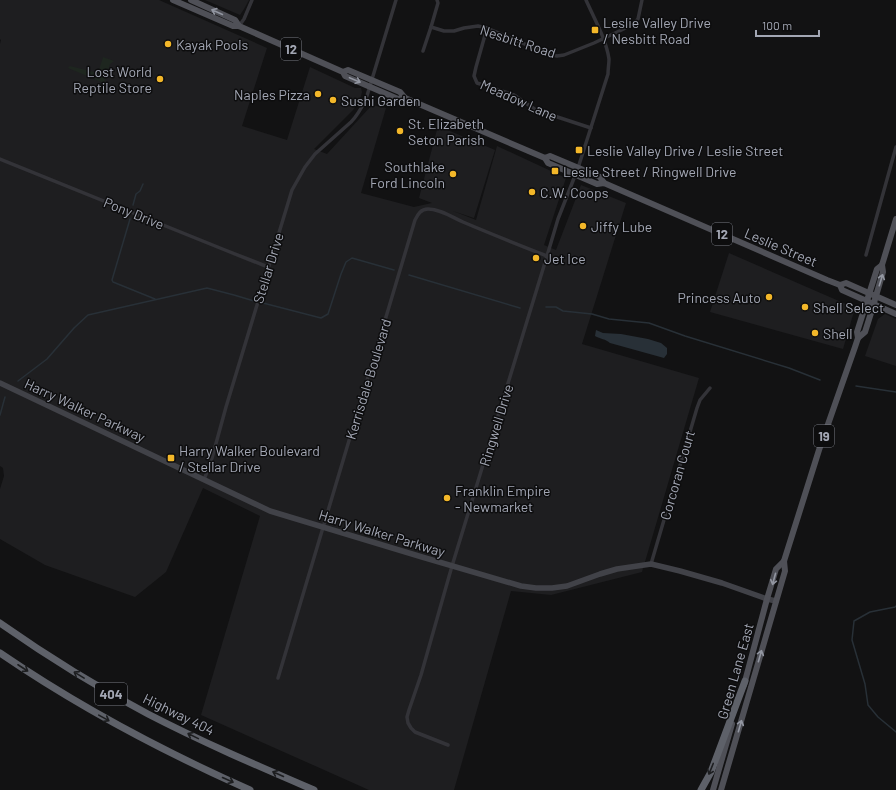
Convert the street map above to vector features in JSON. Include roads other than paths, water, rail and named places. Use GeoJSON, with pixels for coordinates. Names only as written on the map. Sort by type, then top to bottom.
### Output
{"type":"FeatureCollection","features":[{"type":"Feature","properties":{"kind":"highway","name":"Highway 404"},"geometry":{"type":"LineString","coordinates":[[0,623],[111,694],[212,745],[314,790]]}},
{"type":"Feature","properties":{"kind":"highway","name":"404"},"geometry":{"type":"LineString","coordinates":[[0,653],[78,703],[131,733],[220,777],[250,790]]}},
{"type":"Feature","properties":{"kind":"highway"},"geometry":{"type":"LineString","coordinates":[[701,790],[711,772],[745,681]]}},
{"type":"Feature","properties":{"kind":"main road","name":"Leslie Street"},"geometry":{"type":"LineString","coordinates":[[191,0],[235,20],[239,26]]}},
{"type":"Feature","properties":{"kind":"main road","name":"Leslie Street"},"geometry":{"type":"LineString","coordinates":[[176,1],[233,26],[239,26],[343,72],[345,76],[398,99],[405,98]]}},
{"type":"Feature","properties":{"kind":"main road","name":"Leslie Street"},"geometry":{"type":"LineString","coordinates":[[343,72],[348,70],[400,92],[405,98],[545,158],[548,163],[597,184],[604,183],[840,285],[842,290],[866,302],[896,314]]}},
{"type":"Feature","properties":{"kind":"main road","name":"Leslie Street"},"geometry":{"type":"LineString","coordinates":[[545,158],[550,156],[600,177],[604,183]]}},
{"type":"Feature","properties":{"kind":"main road","name":"Green Lane East"},"geometry":{"type":"LineString","coordinates":[[858,338],[865,332],[883,272],[882,265],[896,219]]}},
{"type":"Feature","properties":{"kind":"main road","name":"Green Lane East"},"geometry":{"type":"LineString","coordinates":[[721,790],[785,571],[784,560],[819,450],[858,338],[857,332],[876,269],[882,265]]}},
{"type":"Feature","properties":{"kind":"main road","name":"Leslie Street"},"geometry":{"type":"LineString","coordinates":[[840,285],[846,282],[896,305]]}},
{"type":"Feature","properties":{"kind":"main road","name":"Green Lane East"},"geometry":{"type":"LineString","coordinates":[[713,790],[776,569],[784,560]]}},
{"type":"Feature","properties":{"kind":"street"},"geometry":{"type":"LineString","coordinates":[[239,26],[244,19],[252,0]]}},
{"type":"Feature","properties":{"kind":"street","name":"Stellar Drive"},"geometry":{"type":"LineString","coordinates":[[204,480],[212,458],[289,199],[305,167],[316,154],[356,117],[366,99],[396,0]]}},
{"type":"Feature","properties":{"kind":"street"},"geometry":{"type":"LineString","coordinates":[[423,51],[438,3],[437,0]]}},
{"type":"Feature","properties":{"kind":"street","name":"Ringwell Drive"},"geometry":{"type":"LineString","coordinates":[[448,745],[439,740],[415,732],[408,723],[407,717],[421,675],[452,566],[558,219],[578,168],[608,74],[609,61],[603,38],[586,0]]}},
{"type":"Feature","properties":{"kind":"street","name":"Nesbitt Road"},"geometry":{"type":"LineString","coordinates":[[431,27],[444,31],[454,31],[478,26],[487,28],[548,54],[557,56],[575,51],[632,25],[638,19],[642,0]]}},
{"type":"Feature","properties":{"kind":"street","name":"Meadow Lane"},"geometry":{"type":"LineString","coordinates":[[487,28],[474,76],[477,83],[514,95],[536,110],[591,128]]}},
{"type":"Feature","properties":{"kind":"street"},"geometry":{"type":"LineString","coordinates":[[866,255],[896,147]]}},
{"type":"Feature","properties":{"kind":"street","name":"Pony Drive"},"geometry":{"type":"LineString","coordinates":[[0,159],[268,267]]}},
{"type":"Feature","properties":{"kind":"street","name":"Kerrisdale Boulevard"},"geometry":{"type":"LineString","coordinates":[[278,678],[415,220],[420,211],[430,209],[437,210],[462,222],[547,256]]}},
{"type":"Feature","properties":{"kind":"street","name":"Harry Walker Parkway"},"geometry":{"type":"LineString","coordinates":[[0,383],[270,511],[521,586],[536,588],[567,586],[617,569],[651,564],[722,583],[776,601]]}},
{"type":"Feature","properties":{"kind":"street","name":"Corcoran Court"},"geometry":{"type":"LineString","coordinates":[[651,564],[697,408],[700,400],[710,388]]}},
{"type":"Feature","properties":{"kind":"waterway"},"geometry":{"type":"LineString","coordinates":[[133,205],[136,194],[140,191],[143,184]]}},
{"type":"Feature","properties":{"kind":"waterway"},"geometry":{"type":"LineString","coordinates":[[130,219],[112,280],[113,282],[155,299]]}},
{"type":"Feature","properties":{"kind":"waterway"},"geometry":{"type":"LineString","coordinates":[[263,303],[321,318],[328,314],[346,262],[352,258],[394,270]]}},
{"type":"Feature","properties":{"kind":"waterway"},"geometry":{"type":"LineString","coordinates":[[409,275],[520,308]]}},
{"type":"Feature","properties":{"kind":"waterway"},"geometry":{"type":"LineString","coordinates":[[18,381],[47,359],[74,328],[88,315],[207,288],[254,301]]}},
{"type":"Feature","properties":{"kind":"waterway"},"geometry":{"type":"LineString","coordinates":[[546,307],[556,307],[563,311],[592,314],[609,319],[649,323],[685,336],[789,368],[820,380]]}},
{"type":"Feature","properties":{"kind":"waterway"},"geometry":{"type":"LineString","coordinates":[[856,386],[896,392]]}},
{"type":"Feature","properties":{"kind":"waterway"},"geometry":{"type":"LineString","coordinates":[[0,415],[5,397]]}},
{"type":"Feature","properties":{"kind":"waterway"},"geometry":{"type":"LineString","coordinates":[[896,606],[870,612],[854,621],[852,640],[865,684],[868,705],[878,717],[896,732]]}},
{"type":"Feature","properties":{"kind":"place","name":"Leslie Valley Drive / Nesbitt Road"},"geometry":{"type":"Point","coordinates":[595,30]}},
{"type":"Feature","properties":{"kind":"place","name":"Kayak Pools"},"geometry":{"type":"Point","coordinates":[168,44]}},
{"type":"Feature","properties":{"kind":"place","name":"Lost World Reptile Store"},"geometry":{"type":"Point","coordinates":[160,79]}},
{"type":"Feature","properties":{"kind":"place","name":"Naples Pizza"},"geometry":{"type":"Point","coordinates":[318,94]}},
{"type":"Feature","properties":{"kind":"place","name":"Sushi Garden"},"geometry":{"type":"Point","coordinates":[333,100]}},
{"type":"Feature","properties":{"kind":"place","name":"St. Elizabeth Seton Parish"},"geometry":{"type":"Point","coordinates":[400,131]}},
{"type":"Feature","properties":{"kind":"place","name":"Leslie Valley Drive / Leslie Street"},"geometry":{"type":"Point","coordinates":[579,150]}},
{"type":"Feature","properties":{"kind":"place","name":"Leslie Street / Ringwell Drive"},"geometry":{"type":"Point","coordinates":[555,171]}},
{"type":"Feature","properties":{"kind":"place","name":"Southlake Ford Lincoln"},"geometry":{"type":"Point","coordinates":[453,174]}},
{"type":"Feature","properties":{"kind":"place","name":"C.W. Coops"},"geometry":{"type":"Point","coordinates":[532,192]}},
{"type":"Feature","properties":{"kind":"place","name":"Jiffy Lube"},"geometry":{"type":"Point","coordinates":[583,226]}},
{"type":"Feature","properties":{"kind":"place","name":"Jet Ice"},"geometry":{"type":"Point","coordinates":[536,258]}},
{"type":"Feature","properties":{"kind":"place","name":"Princess Auto"},"geometry":{"type":"Point","coordinates":[769,297]}},
{"type":"Feature","properties":{"kind":"place","name":"Shell Select"},"geometry":{"type":"Point","coordinates":[805,307]}},
{"type":"Feature","properties":{"kind":"place","name":"Shell"},"geometry":{"type":"Point","coordinates":[815,333]}},
{"type":"Feature","properties":{"kind":"place","name":"Harry Walker Boulevard / Stellar Drive"},"geometry":{"type":"Point","coordinates":[171,458]}},
{"type":"Feature","properties":{"kind":"place","name":"Franklin Empire - Newmarket"},"geometry":{"type":"Point","coordinates":[447,498]}}]}
